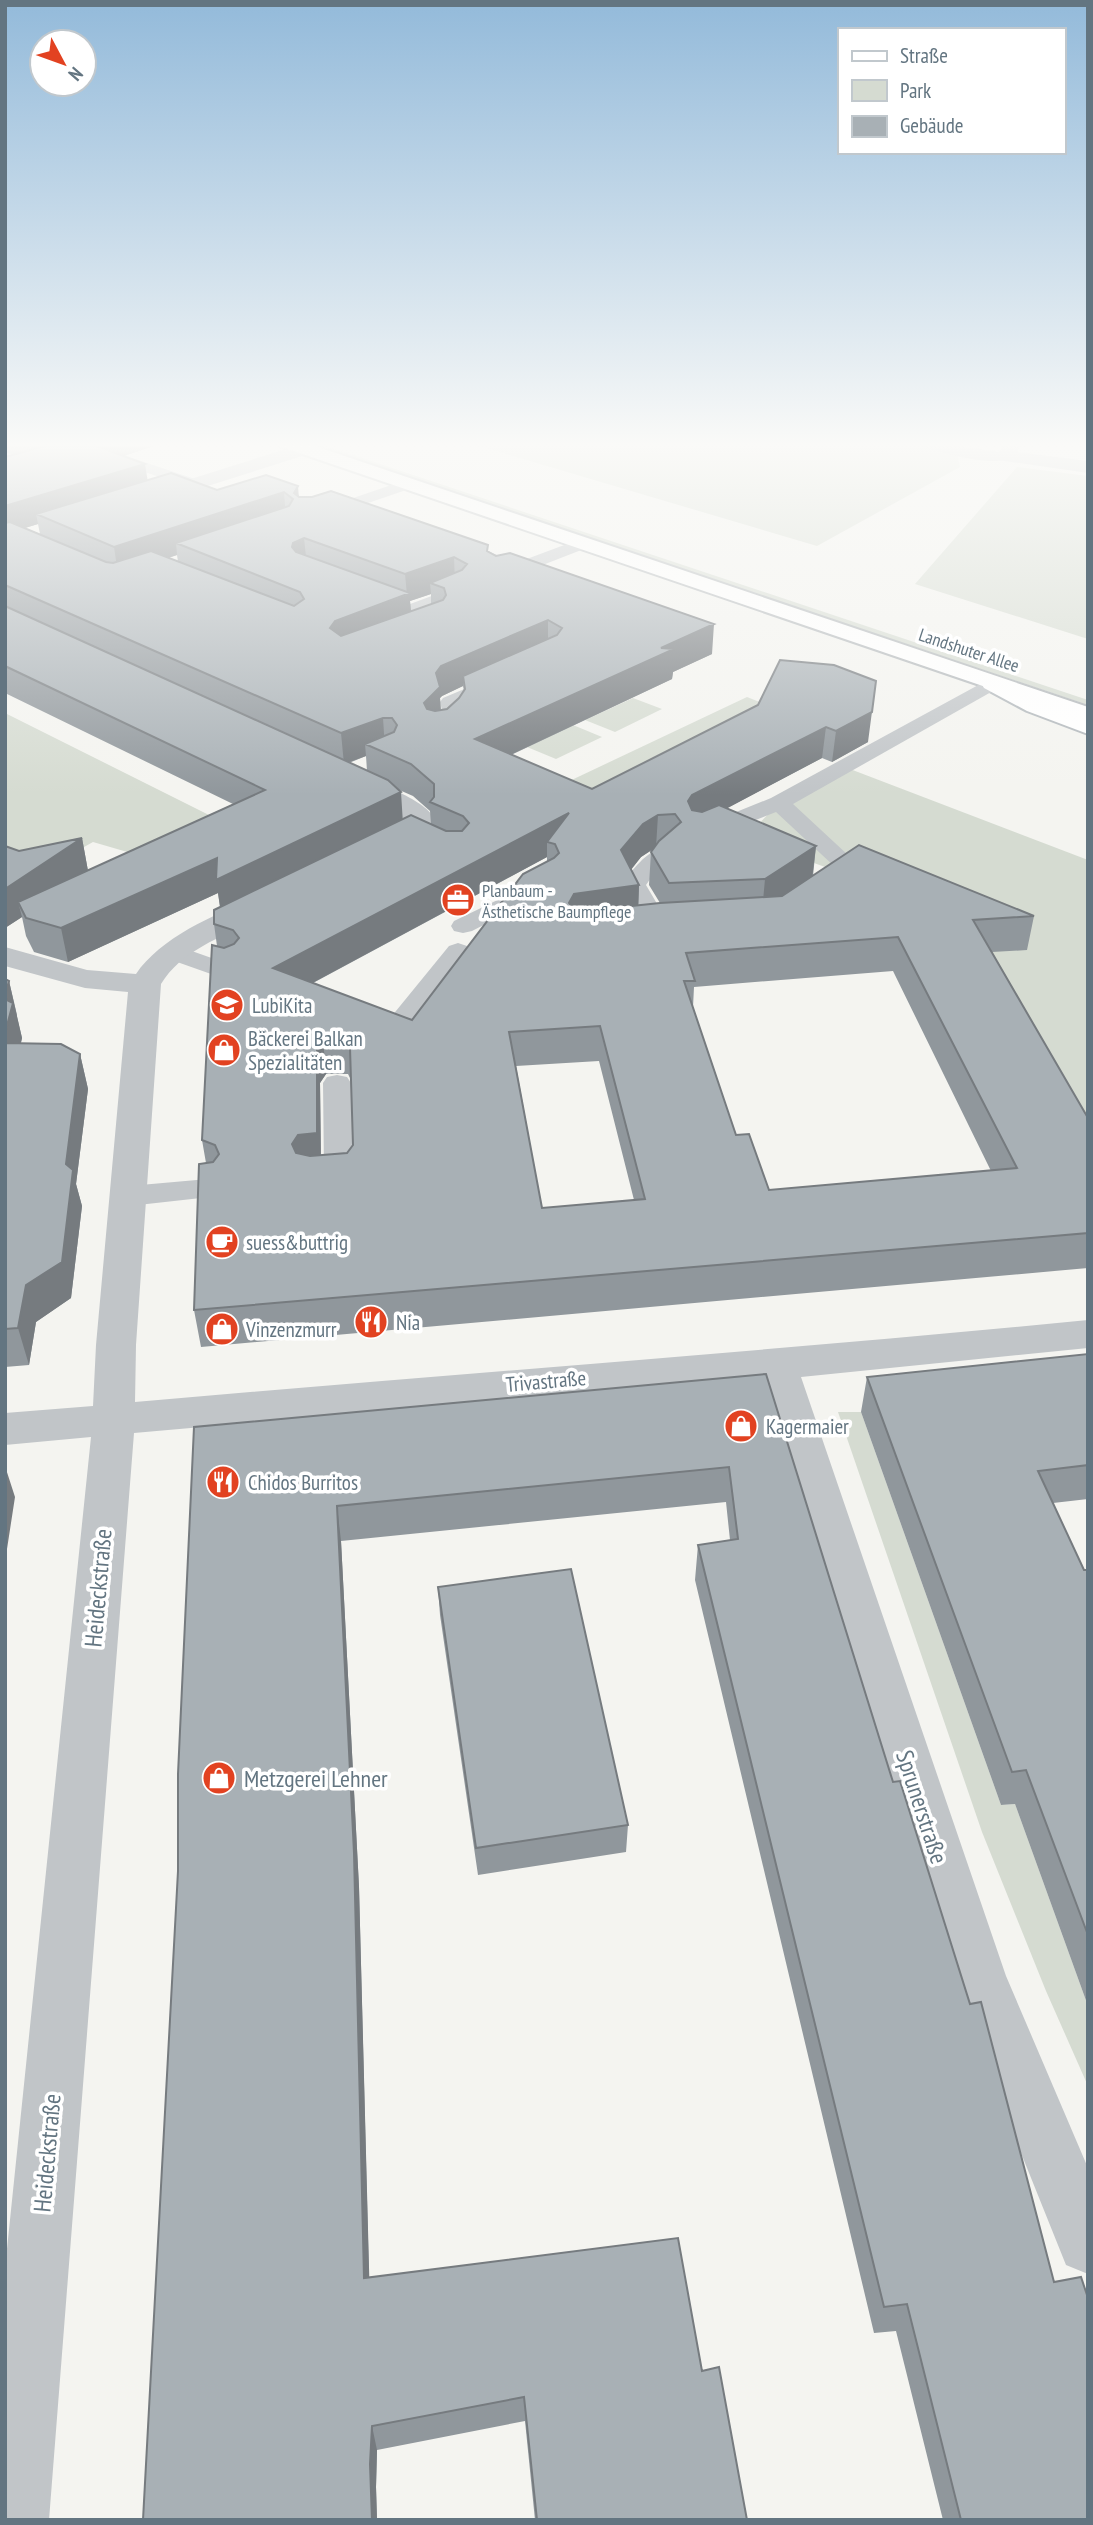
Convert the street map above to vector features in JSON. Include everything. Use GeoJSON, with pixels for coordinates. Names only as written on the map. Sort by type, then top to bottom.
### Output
{"type":"FeatureCollection","features":[{"type":"Feature","properties":{"kind":"main road","name":"Landshuter Allee"},"geometry":{"type":"LineString","coordinates":[[632,560],[1088,715]]}},
{"type":"Feature","properties":{"kind":"main road"},"geometry":{"type":"LineString","coordinates":[[692,560],[808,598]]}},
{"type":"Feature","properties":{"kind":"main road","name":"Landshuter Allee"},"geometry":{"type":"LineString","coordinates":[[993,683],[1036,706],[1088,726]]}},
{"type":"Feature","properties":{"kind":"street"},"geometry":{"type":"LineString","coordinates":[[345,771],[401,804],[421,833],[352,864]]}},
{"type":"Feature","properties":{"kind":"street"},"geometry":{"type":"LineString","coordinates":[[5,956],[85,979],[158,968],[304,888]]}},
{"type":"Feature","properties":{"kind":"street","name":"Heideckstraße"},"geometry":{"type":"LineString","coordinates":[[14,2520],[114,1418],[116,1345],[129,1196],[158,968]]}},
{"type":"Feature","properties":{"kind":"street","name":"Trivastraße"},"geometry":{"type":"LineString","coordinates":[[5,1429],[607,1376],[776,1365],[1088,1334]]}},
{"type":"Feature","properties":{"kind":"street","name":"Sprunerstraße"},"geometry":{"type":"LineString","coordinates":[[776,1365],[978,1976],[1088,2243]]}},
{"type":"Feature","properties":{"kind":"lane"},"geometry":{"type":"LineString","coordinates":[[498,576],[540,560]]}},
{"type":"Feature","properties":{"kind":"lane"},"geometry":{"type":"LineString","coordinates":[[436,622],[402,608],[456,592]]}},
{"type":"Feature","properties":{"kind":"lane"},"geometry":{"type":"LineString","coordinates":[[438,734],[447,729],[454,718],[450,702],[524,669]]}},
{"type":"Feature","properties":{"kind":"lane"},"geometry":{"type":"LineString","coordinates":[[699,835],[779,803],[993,683]]}},
{"type":"Feature","properties":{"kind":"lane"},"geometry":{"type":"LineString","coordinates":[[779,803],[850,868],[803,898]]}},
{"type":"Feature","properties":{"kind":"lane"},"geometry":{"type":"LineString","coordinates":[[658,927],[634,886],[647,867],[665,854]]}},
{"type":"Feature","properties":{"kind":"lane"},"geometry":{"type":"LineString","coordinates":[[346,1016],[392,1033],[460,938],[538,888],[507,880]]}},
{"type":"Feature","properties":{"kind":"lane"},"geometry":{"type":"LineString","coordinates":[[633,930],[699,925]]}},
{"type":"Feature","properties":{"kind":"lane"},"geometry":{"type":"LineString","coordinates":[[158,968],[228,972]]}},
{"type":"Feature","properties":{"kind":"lane"},"geometry":{"type":"LineString","coordinates":[[314,1181],[339,1180],[337,1083]]}},
{"type":"Feature","properties":{"kind":"lane"},"geometry":{"type":"LineString","coordinates":[[129,1196],[208,1189]]}},
{"type":"Feature","properties":{"kind":"green space"},"geometry":{"type":"Polygon","coordinates":[[[655,560],[668,560],[1088,700],[1088,705],[655,560]]]}},
{"type":"Feature","properties":{"kind":"green space"},"geometry":{"type":"Polygon","coordinates":[[[936,560],[1088,560],[1088,639],[915,584],[936,560]]]}},
{"type":"Feature","properties":{"kind":"green space"},"geometry":{"type":"Polygon","coordinates":[[[747,697],[770,706],[624,804],[542,794],[747,697]]]}},
{"type":"Feature","properties":{"kind":"green space"},"geometry":{"type":"Polygon","coordinates":[[[633,698],[662,709],[615,732],[585,720],[633,698]]]}},
{"type":"Feature","properties":{"kind":"green space"},"geometry":{"type":"Polygon","coordinates":[[[5,713],[217,819],[141,856],[93,842],[43,870],[5,858],[5,713]]]}},
{"type":"Feature","properties":{"kind":"green space"},"geometry":{"type":"Polygon","coordinates":[[[573,725],[602,737],[556,759],[527,747],[573,725]]]}},
{"type":"Feature","properties":{"kind":"green space"},"geometry":{"type":"Polygon","coordinates":[[[850,769],[1088,860],[1088,1172],[850,876],[745,838],[779,803],[850,769]]]}},
{"type":"Feature","properties":{"kind":"green space"},"geometry":{"type":"Polygon","coordinates":[[[838,1412],[861,1412],[1001,1805],[1015,1804],[1088,2006],[1088,2086],[1046,1991],[982,1832],[838,1412]]]}},
{"type":"Feature","properties":{"kind":"building"},"geometry":{"type":"Polygon","coordinates":[[[5,560],[101,560],[113,563],[123,560],[174,560],[294,606],[304,599],[300,592],[219,560],[318,560],[410,593],[335,621],[330,628],[341,636],[443,600],[446,595],[444,588],[430,583],[462,570],[467,564],[459,560],[530,560],[714,624],[661,648],[674,649],[475,739],[592,789],[758,705],[780,660],[834,665],[876,681],[872,712],[836,731],[826,727],[692,795],[688,801],[692,810],[702,812],[719,805],[816,846],[765,879],[669,883],[651,852],[659,841],[681,822],[675,814],[658,815],[643,824],[621,850],[639,885],[574,894],[569,903],[574,909],[584,911],[660,903],[782,896],[859,845],[1034,916],[973,920],[1088,1118],[1088,1233],[194,1310],[199,1164],[213,1162],[219,1154],[215,1145],[202,1140],[212,945],[224,948],[234,944],[239,938],[233,930],[214,924],[214,910],[411,815],[446,831],[462,831],[469,823],[463,816],[430,802],[434,797],[434,784],[411,764],[365,744],[394,732],[397,725],[392,718],[383,718],[341,733],[5,585],[5,560]],[[548,620],[441,666],[436,673],[440,687],[424,703],[427,709],[435,711],[447,709],[459,698],[465,689],[463,676],[557,635],[562,628],[548,620]],[[569,813],[273,968],[412,1020],[523,874],[559,853],[555,844],[547,842],[569,813]],[[898,937],[686,953],[695,981],[684,981],[736,1135],[749,1134],[769,1190],[1017,1168],[898,937]],[[600,1026],[509,1032],[542,1208],[645,1199],[600,1026]],[[323,1039],[317,1048],[317,1133],[298,1135],[292,1144],[296,1153],[310,1156],[347,1153],[353,1145],[350,1048],[344,1039],[323,1039]]]}},
{"type":"Feature","properties":{"kind":"building"},"geometry":{"type":"Polygon","coordinates":[[[365,560],[446,560],[405,574],[365,560]]]}},
{"type":"Feature","properties":{"kind":"building"},"geometry":{"type":"Polygon","coordinates":[[[5,606],[388,780],[401,792],[216,880],[217,858],[61,928],[26,918],[18,902],[265,790],[5,666],[5,606]]]}},
{"type":"Feature","properties":{"kind":"building"},"geometry":{"type":"Polygon","coordinates":[[[82,838],[5,889],[5,846],[19,851],[82,838]]]}},
{"type":"Feature","properties":{"kind":"building"},"geometry":{"type":"Polygon","coordinates":[[[5,979],[9,981],[5,995],[5,979]]]}},
{"type":"Feature","properties":{"kind":"building"},"geometry":{"type":"Polygon","coordinates":[[[5,999],[13,1003],[5,1033],[5,999]]]}},
{"type":"Feature","properties":{"kind":"building"},"geometry":{"type":"Polygon","coordinates":[[[5,1043],[61,1044],[80,1054],[66,1164],[73,1170],[62,1262],[26,1285],[18,1328],[5,1329],[5,1043]]]}},
{"type":"Feature","properties":{"kind":"building"},"geometry":{"type":"Polygon","coordinates":[[[1088,1354],[1088,1465],[1038,1471],[1084,1570],[1088,1570],[1088,1935],[1026,1770],[1012,1772],[867,1377],[1088,1354]]]}},
{"type":"Feature","properties":{"kind":"building"},"geometry":{"type":"Polygon","coordinates":[[[766,1374],[893,1782],[900,1781],[970,2004],[981,2002],[1054,2282],[1081,2277],[1088,2298],[1088,2520],[961,2520],[907,2304],[884,2307],[698,1545],[738,1539],[729,1467],[337,1506],[354,1853],[364,2278],[678,2238],[702,2371],[719,2367],[747,2520],[537,2520],[524,2397],[372,2426],[372,2520],[143,2520],[178,1871],[178,1774],[194,1427],[766,1374]]]}},
{"type":"Feature","properties":{"kind":"building"},"geometry":{"type":"Polygon","coordinates":[[[571,1569],[628,1825],[476,1848],[438,1587],[571,1569]]]}},
{"type":"Feature","properties":{"kind":"place","name":"Planbaum - Ästhetische Baumpflege"},"geometry":{"type":"Point","coordinates":[458,900]}},
{"type":"Feature","properties":{"kind":"place","name":"LubiKita"},"geometry":{"type":"Point","coordinates":[227,1005]}},
{"type":"Feature","properties":{"kind":"place","name":"Bäckerei Balkan Spezialitäten"},"geometry":{"type":"Point","coordinates":[224,1050]}},
{"type":"Feature","properties":{"kind":"place","name":"suess&buttrig"},"geometry":{"type":"Point","coordinates":[222,1242]}},
{"type":"Feature","properties":{"kind":"place","name":"Nia"},"geometry":{"type":"Point","coordinates":[371,1322]}},
{"type":"Feature","properties":{"kind":"place","name":"Vinzenzmurr"},"geometry":{"type":"Point","coordinates":[222,1329]}},
{"type":"Feature","properties":{"kind":"place","name":"Kagermaier"},"geometry":{"type":"Point","coordinates":[741,1426]}},
{"type":"Feature","properties":{"kind":"place","name":"Chidos Burritos"},"geometry":{"type":"Point","coordinates":[223,1482]}},
{"type":"Feature","properties":{"kind":"place","name":"Metzgerei Lehner"},"geometry":{"type":"Point","coordinates":[219,1778]}}]}
